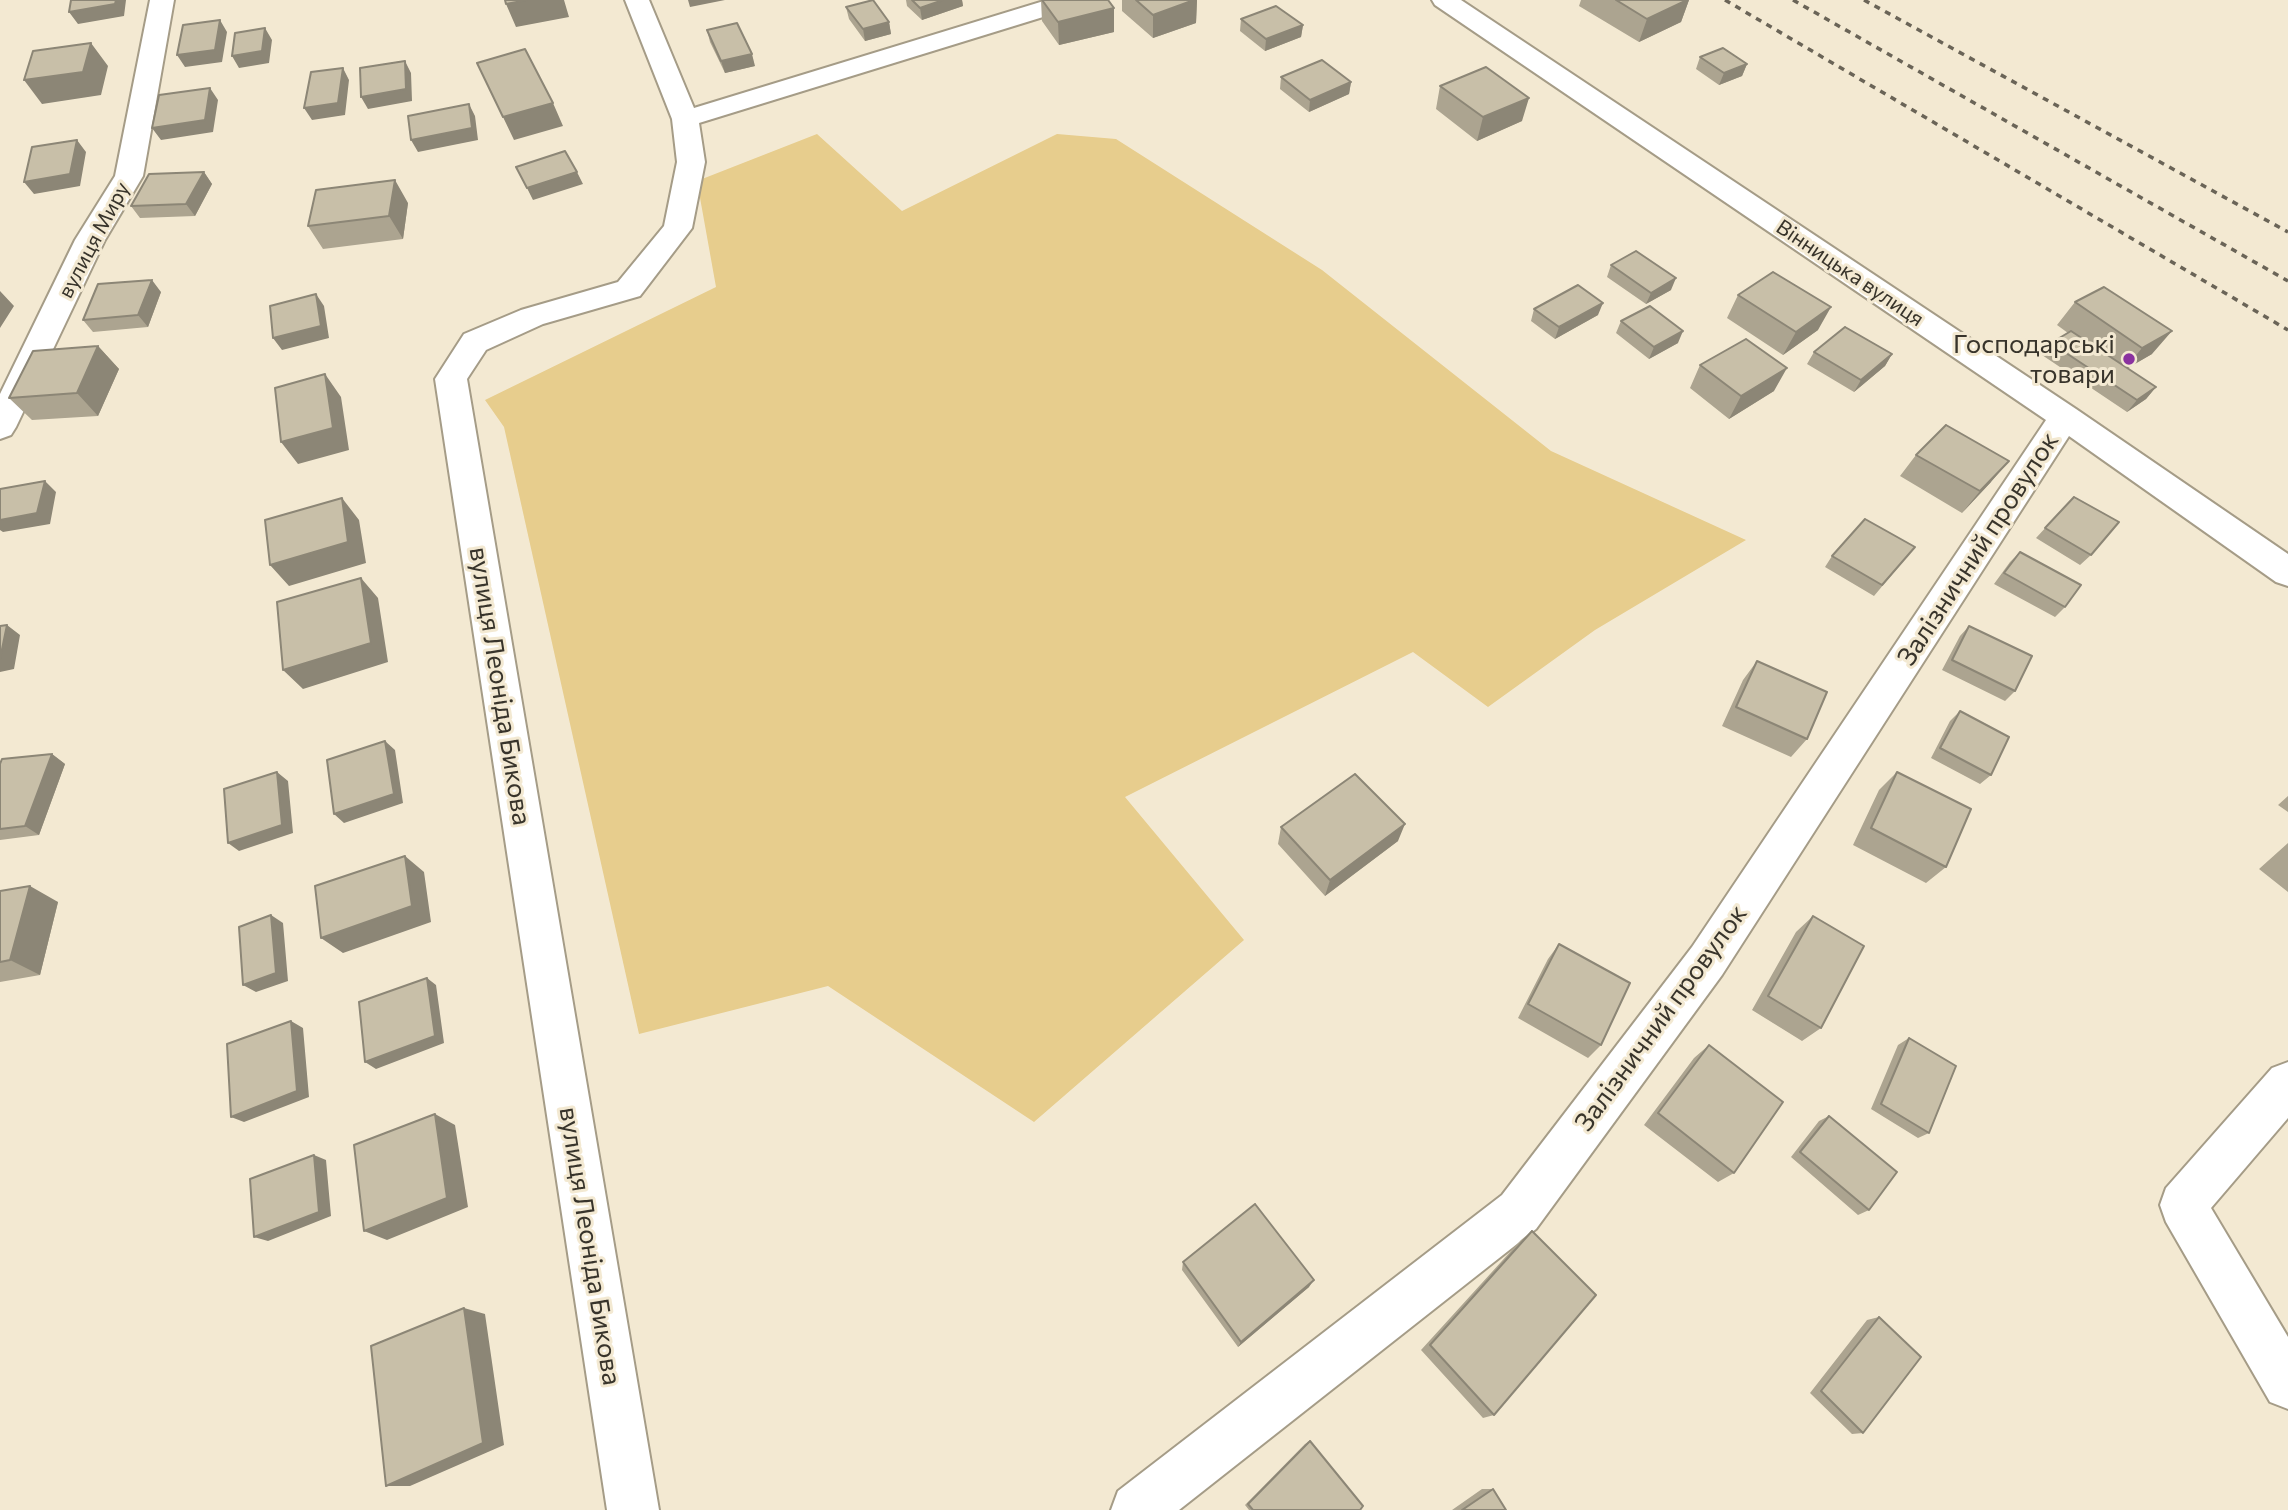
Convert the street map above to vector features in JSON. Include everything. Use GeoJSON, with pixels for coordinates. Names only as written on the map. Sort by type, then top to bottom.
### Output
{"type":"FeatureCollection","features":[{"type":"Feature","properties":{"kind":"street","name":"вулиця Миру"},"geometry":{"type":"LineString","coordinates":[[0,427],[90,240],[129,176],[162,0]]}},
{"type":"Feature","properties":{"kind":"street","name":"вулиця Леоніда Бикова"},"geometry":{"type":"LineString","coordinates":[[633,1510],[451,379],[475,342],[531,317],[629,289],[678,228],[691,162],[685,118],[637,0]]}},
{"type":"Feature","properties":{"kind":"street"},"geometry":{"type":"LineString","coordinates":[[685,118],[1032,6],[1073,0]]}},
{"type":"Feature","properties":{"kind":"street","name":"Вінницька вулиця"},"geometry":{"type":"LineString","coordinates":[[1444,0],[2065,417],[2288,572]]}},
{"type":"Feature","properties":{"kind":"street","name":"Залізничний провулок"},"geometry":{"type":"LineString","coordinates":[[1137,1510],[1519,1212],[1707,961],[2065,417]]}},
{"type":"Feature","properties":{"kind":"street"},"geometry":{"type":"LineString","coordinates":[[2288,1084],[2183,1205],[2288,1384]]}},
{"type":"Feature","properties":{"kind":"shaded area"},"geometry":{"type":"Polygon","coordinates":[[[817,134],[902,211],[1057,134],[1116,139],[1322,270],[1551,451],[1746,540],[1595,630],[1488,707],[1413,652],[1125,797],[1244,940],[1034,1122],[828,986],[639,1034],[504,427],[485,400],[716,287],[697,181],[817,134]]]}},
{"type":"Feature","properties":{"kind":"building"},"geometry":{"type":"Polygon","coordinates":[[[71,0],[116,0],[115,4],[69,12],[71,0]]]}},
{"type":"Feature","properties":{"kind":"building"},"geometry":{"type":"Polygon","coordinates":[[[505,0],[527,0],[506,4],[505,0]]]}},
{"type":"Feature","properties":{"kind":"building"},"geometry":{"type":"Polygon","coordinates":[[[873,0],[889,22],[863,29],[846,7],[873,0]]]}},
{"type":"Feature","properties":{"kind":"building"},"geometry":{"type":"Polygon","coordinates":[[[912,0],[943,0],[920,8],[912,0]]]}},
{"type":"Feature","properties":{"kind":"building"},"geometry":{"type":"Polygon","coordinates":[[[1042,0],[1108,0],[1114,8],[1058,22],[1042,0]]]}},
{"type":"Feature","properties":{"kind":"building"},"geometry":{"type":"Polygon","coordinates":[[[1136,0],[1194,0],[1153,15],[1136,0]]]}},
{"type":"Feature","properties":{"kind":"building"},"geometry":{"type":"Polygon","coordinates":[[[1616,0],[1687,0],[1647,19],[1616,0]]]}},
{"type":"Feature","properties":{"kind":"building"},"geometry":{"type":"Polygon","coordinates":[[[1276,6],[1303,25],[1266,39],[1241,19],[1276,6]]]}},
{"type":"Feature","properties":{"kind":"building"},"geometry":{"type":"Polygon","coordinates":[[[220,20],[215,50],[177,55],[183,25],[220,20]]]}},
{"type":"Feature","properties":{"kind":"building"},"geometry":{"type":"Polygon","coordinates":[[[737,23],[752,54],[721,61],[707,30],[737,23]]]}},
{"type":"Feature","properties":{"kind":"building"},"geometry":{"type":"Polygon","coordinates":[[[265,28],[262,51],[232,56],[235,33],[265,28]]]}},
{"type":"Feature","properties":{"kind":"building"},"geometry":{"type":"Polygon","coordinates":[[[91,43],[83,72],[24,80],[33,51],[91,43]]]}},
{"type":"Feature","properties":{"kind":"building"},"geometry":{"type":"Polygon","coordinates":[[[1723,48],[1747,64],[1724,73],[1700,57],[1723,48]]]}},
{"type":"Feature","properties":{"kind":"building"},"geometry":{"type":"Polygon","coordinates":[[[525,49],[553,103],[503,117],[477,63],[525,49]]]}},
{"type":"Feature","properties":{"kind":"building"},"geometry":{"type":"Polygon","coordinates":[[[1322,60],[1351,82],[1310,100],[1281,77],[1322,60]]]}},
{"type":"Feature","properties":{"kind":"building"},"geometry":{"type":"Polygon","coordinates":[[[405,61],[406,89],[361,97],[360,68],[405,61]]]}},
{"type":"Feature","properties":{"kind":"building"},"geometry":{"type":"Polygon","coordinates":[[[1486,67],[1529,98],[1483,117],[1440,86],[1486,67]]]}},
{"type":"Feature","properties":{"kind":"building"},"geometry":{"type":"Polygon","coordinates":[[[343,68],[338,103],[304,108],[311,72],[343,68]]]}},
{"type":"Feature","properties":{"kind":"building"},"geometry":{"type":"Polygon","coordinates":[[[210,88],[205,120],[152,128],[159,95],[210,88]]]}},
{"type":"Feature","properties":{"kind":"building"},"geometry":{"type":"Polygon","coordinates":[[[469,104],[472,128],[411,140],[408,116],[469,104]]]}},
{"type":"Feature","properties":{"kind":"building"},"geometry":{"type":"Polygon","coordinates":[[[77,140],[70,174],[24,182],[32,147],[77,140]]]}},
{"type":"Feature","properties":{"kind":"building"},"geometry":{"type":"Polygon","coordinates":[[[565,151],[577,172],[527,188],[516,167],[565,151]]]}},
{"type":"Feature","properties":{"kind":"building"},"geometry":{"type":"Polygon","coordinates":[[[204,172],[186,204],[131,206],[149,174],[204,172]]]}},
{"type":"Feature","properties":{"kind":"building"},"geometry":{"type":"Polygon","coordinates":[[[395,180],[389,216],[308,226],[316,190],[395,180]]]}},
{"type":"Feature","properties":{"kind":"building"},"geometry":{"type":"Polygon","coordinates":[[[1636,251],[1676,278],[1651,293],[1611,265],[1636,251]]]}},
{"type":"Feature","properties":{"kind":"building"},"geometry":{"type":"Polygon","coordinates":[[[1773,272],[1831,307],[1796,332],[1738,295],[1773,272]]]}},
{"type":"Feature","properties":{"kind":"building"},"geometry":{"type":"Polygon","coordinates":[[[152,280],[138,315],[83,320],[98,284],[152,280]]]}},
{"type":"Feature","properties":{"kind":"building"},"geometry":{"type":"Polygon","coordinates":[[[1578,285],[1603,303],[1559,327],[1534,309],[1578,285]]]}},
{"type":"Feature","properties":{"kind":"building"},"geometry":{"type":"Polygon","coordinates":[[[2104,287],[2172,331],[2142,348],[2075,302],[2104,287]]]}},
{"type":"Feature","properties":{"kind":"building"},"geometry":{"type":"Polygon","coordinates":[[[316,294],[321,326],[273,338],[270,306],[316,294]]]}},
{"type":"Feature","properties":{"kind":"building"},"geometry":{"type":"Polygon","coordinates":[[[1650,306],[1683,331],[1654,347],[1621,321],[1650,306]]]}},
{"type":"Feature","properties":{"kind":"building"},"geometry":{"type":"Polygon","coordinates":[[[1845,327],[1892,354],[1861,380],[1814,352],[1845,327]]]}},
{"type":"Feature","properties":{"kind":"building"},"geometry":{"type":"Polygon","coordinates":[[[2071,331],[2156,387],[2137,400],[2051,343],[2071,331]]]}},
{"type":"Feature","properties":{"kind":"building"},"geometry":{"type":"Polygon","coordinates":[[[1746,339],[1787,368],[1741,396],[1700,365],[1746,339]]]}},
{"type":"Feature","properties":{"kind":"building"},"geometry":{"type":"Polygon","coordinates":[[[98,346],[77,393],[9,398],[33,351],[98,346]]]}},
{"type":"Feature","properties":{"kind":"building"},"geometry":{"type":"Polygon","coordinates":[[[325,374],[333,428],[281,442],[275,388],[325,374]]]}},
{"type":"Feature","properties":{"kind":"building"},"geometry":{"type":"Polygon","coordinates":[[[1946,425],[2009,461],[1980,491],[1916,455],[1946,425]]]}},
{"type":"Feature","properties":{"kind":"building"},"geometry":{"type":"Polygon","coordinates":[[[45,481],[37,513],[0,520],[0,489],[45,481]]]}},
{"type":"Feature","properties":{"kind":"building"},"geometry":{"type":"Polygon","coordinates":[[[2074,497],[2119,522],[2091,555],[2045,528],[2074,497]]]}},
{"type":"Feature","properties":{"kind":"building"},"geometry":{"type":"Polygon","coordinates":[[[342,498],[348,542],[270,565],[265,520],[342,498]]]}},
{"type":"Feature","properties":{"kind":"building"},"geometry":{"type":"Polygon","coordinates":[[[1865,519],[1915,547],[1882,585],[1832,556],[1865,519]]]}},
{"type":"Feature","properties":{"kind":"building"},"geometry":{"type":"Polygon","coordinates":[[[2020,552],[2081,585],[2065,607],[2004,573],[2020,552]]]}},
{"type":"Feature","properties":{"kind":"building"},"geometry":{"type":"Polygon","coordinates":[[[361,578],[371,643],[283,670],[277,602],[361,578]]]}},
{"type":"Feature","properties":{"kind":"building"},"geometry":{"type":"Polygon","coordinates":[[[7,625],[0,659],[0,626],[7,625]]]}},
{"type":"Feature","properties":{"kind":"building"},"geometry":{"type":"Polygon","coordinates":[[[1969,626],[2032,656],[2015,691],[1952,660],[1969,626]]]}},
{"type":"Feature","properties":{"kind":"building"},"geometry":{"type":"Polygon","coordinates":[[[1757,661],[1827,692],[1807,739],[1736,707],[1757,661]]]}},
{"type":"Feature","properties":{"kind":"building"},"geometry":{"type":"Polygon","coordinates":[[[1960,711],[2009,737],[1991,775],[1940,748],[1960,711]]]}},
{"type":"Feature","properties":{"kind":"building"},"geometry":{"type":"Polygon","coordinates":[[[385,741],[394,794],[334,814],[327,760],[385,741]]]}},
{"type":"Feature","properties":{"kind":"building"},"geometry":{"type":"Polygon","coordinates":[[[52,754],[25,826],[0,829],[2,759],[52,754]]]}},
{"type":"Feature","properties":{"kind":"building"},"geometry":{"type":"Polygon","coordinates":[[[277,772],[282,825],[228,843],[224,789],[277,772]]]}},
{"type":"Feature","properties":{"kind":"building"},"geometry":{"type":"Polygon","coordinates":[[[1897,772],[1971,809],[1946,867],[1871,828],[1897,772]]]}},
{"type":"Feature","properties":{"kind":"building"},"geometry":{"type":"Polygon","coordinates":[[[1355,774],[1405,824],[1330,880],[1281,827],[1355,774]]]}},
{"type":"Feature","properties":{"kind":"building"},"geometry":{"type":"Polygon","coordinates":[[[405,856],[412,906],[321,938],[315,886],[405,856]]]}},
{"type":"Feature","properties":{"kind":"building"},"geometry":{"type":"Polygon","coordinates":[[[30,886],[10,960],[0,962],[0,891],[30,886]]]}},
{"type":"Feature","properties":{"kind":"building"},"geometry":{"type":"Polygon","coordinates":[[[271,915],[276,973],[243,985],[239,927],[271,915]]]}},
{"type":"Feature","properties":{"kind":"building"},"geometry":{"type":"Polygon","coordinates":[[[1813,916],[1864,946],[1821,1028],[1768,996],[1813,916]]]}},
{"type":"Feature","properties":{"kind":"building"},"geometry":{"type":"Polygon","coordinates":[[[1559,944],[1630,983],[1601,1045],[1528,1004],[1559,944]]]}},
{"type":"Feature","properties":{"kind":"building"},"geometry":{"type":"Polygon","coordinates":[[[427,978],[435,1036],[365,1062],[359,1002],[427,978]]]}},
{"type":"Feature","properties":{"kind":"building"},"geometry":{"type":"Polygon","coordinates":[[[291,1021],[297,1091],[231,1117],[227,1044],[291,1021]]]}},
{"type":"Feature","properties":{"kind":"building"},"geometry":{"type":"Polygon","coordinates":[[[1909,1038],[1956,1066],[1929,1133],[1881,1104],[1909,1038]]]}},
{"type":"Feature","properties":{"kind":"building"},"geometry":{"type":"Polygon","coordinates":[[[1709,1045],[1783,1102],[1734,1173],[1658,1113],[1709,1045]]]}},
{"type":"Feature","properties":{"kind":"building"},"geometry":{"type":"Polygon","coordinates":[[[435,1114],[447,1198],[364,1231],[354,1145],[435,1114]]]}},
{"type":"Feature","properties":{"kind":"building"},"geometry":{"type":"Polygon","coordinates":[[[1829,1116],[1897,1172],[1869,1210],[1800,1152],[1829,1116]]]}},
{"type":"Feature","properties":{"kind":"building"},"geometry":{"type":"Polygon","coordinates":[[[314,1155],[319,1212],[254,1237],[250,1179],[314,1155]]]}},
{"type":"Feature","properties":{"kind":"building"},"geometry":{"type":"Polygon","coordinates":[[[1255,1204],[1314,1280],[1241,1342],[1183,1262],[1255,1204]]]}},
{"type":"Feature","properties":{"kind":"building"},"geometry":{"type":"Polygon","coordinates":[[[1532,1231],[1596,1295],[1494,1415],[1430,1345],[1532,1231]]]}},
{"type":"Feature","properties":{"kind":"building"},"geometry":{"type":"Polygon","coordinates":[[[464,1308],[483,1443],[386,1486],[371,1346],[464,1308]]]}},
{"type":"Feature","properties":{"kind":"building"},"geometry":{"type":"Polygon","coordinates":[[[1879,1317],[1921,1357],[1863,1433],[1821,1391],[1879,1317]]]}},
{"type":"Feature","properties":{"kind":"building"},"geometry":{"type":"Polygon","coordinates":[[[1310,1441],[1363,1506],[1360,1510],[1253,1510],[1248,1504],[1310,1441]]]}},
{"type":"Feature","properties":{"kind":"building"},"geometry":{"type":"Polygon","coordinates":[[[1493,1489],[1506,1510],[1462,1510],[1493,1489]]]}},
{"type":"Feature","properties":{"kind":"railway"},"geometry":{"type":"LineString","coordinates":[[1725,0],[2288,330]]}},
{"type":"Feature","properties":{"kind":"railway"},"geometry":{"type":"LineString","coordinates":[[1793,0],[2288,281]]}},
{"type":"Feature","properties":{"kind":"railway"},"geometry":{"type":"LineString","coordinates":[[1864,0],[2288,232]]}},
{"type":"Feature","properties":{"kind":"place","name":"Господарські товари"},"geometry":{"type":"Point","coordinates":[2129,359]}}]}
